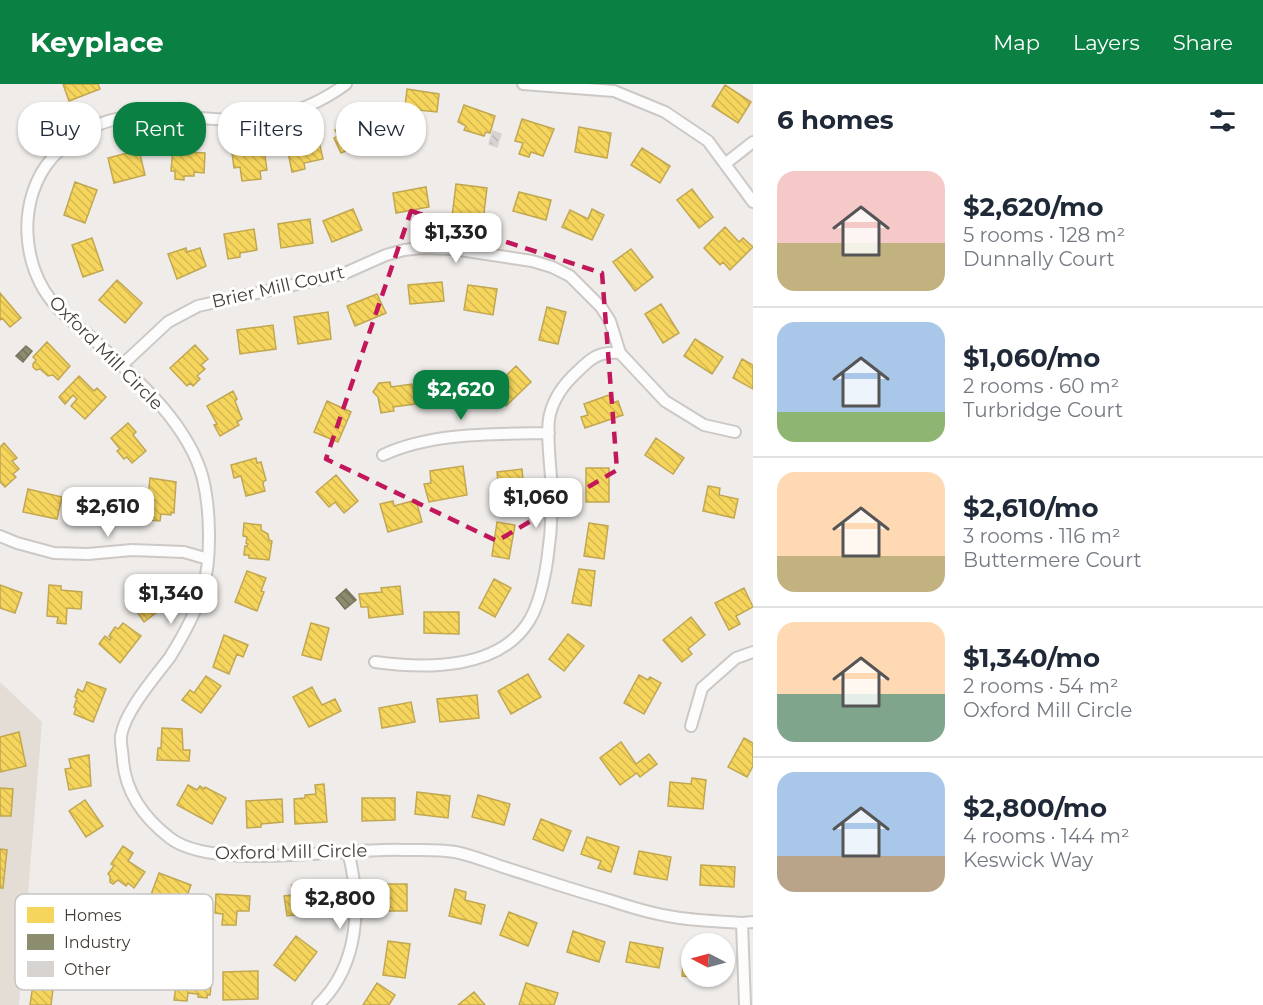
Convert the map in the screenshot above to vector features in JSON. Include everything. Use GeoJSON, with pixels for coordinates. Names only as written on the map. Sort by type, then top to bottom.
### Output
{"type":"FeatureCollection","features":[{"type":"Feature","properties":{"kind":"street","name":"Oxford Mill Circle"},"geometry":{"type":"LineString","coordinates":[[346,84],[316,102],[270,117],[241,120],[149,115],[123,117],[103,123],[84,132],[52,158],[35,183],[29,206],[28,234],[34,267],[42,286],[55,306],[122,366],[157,403],[192,449],[205,489],[208,559],[204,588],[171,655],[138,699],[121,734],[125,780],[141,811],[173,841],[206,853],[255,856],[394,849],[454,851],[613,902],[665,915],[748,922]]}},
{"type":"Feature","properties":{"kind":"street"},"geometry":{"type":"LineString","coordinates":[[523,84],[615,88],[665,112],[708,141],[753,202]]}},
{"type":"Feature","properties":{"kind":"street"},"geometry":{"type":"LineString","coordinates":[[725,164],[753,142]]}},
{"type":"Feature","properties":{"kind":"street","name":"Brier Mill Court"},"geometry":{"type":"LineString","coordinates":[[122,366],[168,322],[198,306],[321,280],[343,274],[386,255],[423,248],[453,249],[532,261],[570,276],[601,307],[610,321],[620,353],[665,401],[704,425],[735,432]]}},
{"type":"Feature","properties":{"kind":"street"},"geometry":{"type":"LineString","coordinates":[[375,662],[400,666],[480,659],[493,654],[520,633],[530,620],[541,588],[550,531],[552,495],[549,415],[565,384],[590,359],[605,352],[620,353]]}},
{"type":"Feature","properties":{"kind":"street"},"geometry":{"type":"LineString","coordinates":[[383,455],[395,449],[462,435],[549,433]]}},
{"type":"Feature","properties":{"kind":"street"},"geometry":{"type":"LineString","coordinates":[[0,536],[54,553],[87,554],[132,550],[184,552],[208,559]]}},
{"type":"Feature","properties":{"kind":"street"},"geometry":{"type":"LineString","coordinates":[[691,726],[702,688],[736,658],[753,652]]}},
{"type":"Feature","properties":{"kind":"street"},"geometry":{"type":"LineString","coordinates":[[318,1005],[328,996],[342,974],[353,941],[355,903],[352,865],[348,852]]}},
{"type":"Feature","properties":{"kind":"street"},"geometry":{"type":"LineString","coordinates":[[745,1005],[748,922]]}},
{"type":"Feature","properties":{"kind":"highlighted area"},"geometry":{"type":"Polygon","coordinates":[[[411,211],[602,273],[617,470],[497,541],[326,459],[411,211]]]}},
{"type":"Feature","properties":{"kind":"shaded area"},"geometry":{"type":"Polygon","coordinates":[[[0,682],[42,722],[28,894],[15,894],[15,990],[20,990],[19,1005],[0,1005],[0,682]]]}},
{"type":"Feature","properties":{"kind":"building: Homes"},"geometry":{"type":"Polygon","coordinates":[[[63,84],[98,84],[100,89],[69,101],[63,84]]]}},
{"type":"Feature","properties":{"kind":"building: Homes"},"geometry":{"type":"Polygon","coordinates":[[[725,85],[751,102],[738,123],[712,106],[725,85]]]}},
{"type":"Feature","properties":{"kind":"building: Homes"},"geometry":{"type":"Polygon","coordinates":[[[407,89],[439,94],[437,112],[426,111],[426,102],[406,102],[407,89]]]}},
{"type":"Feature","properties":{"kind":"building: Homes"},"geometry":{"type":"Polygon","coordinates":[[[464,105],[495,116],[490,133],[486,132],[484,136],[464,130],[466,126],[458,122],[464,105]]]}},
{"type":"Feature","properties":{"kind":"building: Homes"},"geometry":{"type":"Polygon","coordinates":[[[522,119],[554,129],[543,156],[531,152],[529,157],[519,154],[523,143],[515,141],[522,119]]]}},
{"type":"Feature","properties":{"kind":"building: Homes"},"geometry":{"type":"Polygon","coordinates":[[[579,127],[611,133],[607,158],[575,152],[579,127]]]}},
{"type":"Feature","properties":{"kind":"building: Homes"},"geometry":{"type":"Polygon","coordinates":[[[642,148],[670,166],[660,183],[631,165],[642,148]]]}},
{"type":"Feature","properties":{"kind":"building: Homes"},"geometry":{"type":"Polygon","coordinates":[[[140,156],[145,175],[114,183],[108,158],[140,156]]]}},
{"type":"Feature","properties":{"kind":"building: Homes"},"geometry":{"type":"Polygon","coordinates":[[[172,156],[205,156],[204,173],[194,172],[194,176],[184,176],[184,180],[175,179],[175,171],[171,171],[172,156]]]}},
{"type":"Feature","properties":{"kind":"building: Homes"},"geometry":{"type":"Polygon","coordinates":[[[232,156],[265,156],[267,170],[260,171],[261,179],[242,181],[240,167],[234,168],[232,156]]]}},
{"type":"Feature","properties":{"kind":"building: Homes"},"geometry":{"type":"Polygon","coordinates":[[[289,156],[322,156],[323,159],[304,163],[305,169],[292,172],[289,156]]]}},
{"type":"Feature","properties":{"kind":"building: Homes"},"geometry":{"type":"Polygon","coordinates":[[[75,182],[97,190],[85,223],[64,215],[75,182]]]}},
{"type":"Feature","properties":{"kind":"building: Homes"},"geometry":{"type":"Polygon","coordinates":[[[456,184],[487,188],[483,221],[452,217],[456,184]]]}},
{"type":"Feature","properties":{"kind":"building: Homes"},"geometry":{"type":"Polygon","coordinates":[[[426,187],[429,207],[396,213],[393,193],[426,187]]]}},
{"type":"Feature","properties":{"kind":"building: Homes"},"geometry":{"type":"Polygon","coordinates":[[[692,189],[713,217],[699,228],[677,200],[692,189]]]}},
{"type":"Feature","properties":{"kind":"building: Homes"},"geometry":{"type":"Polygon","coordinates":[[[519,192],[551,200],[546,220],[513,211],[519,192]]]}},
{"type":"Feature","properties":{"kind":"building: Homes"},"geometry":{"type":"Polygon","coordinates":[[[353,209],[362,230],[332,242],[323,221],[353,209]]]}},
{"type":"Feature","properties":{"kind":"building: Homes"},"geometry":{"type":"Polygon","coordinates":[[[592,209],[604,215],[592,240],[562,227],[570,210],[588,219],[592,209]]]}},
{"type":"Feature","properties":{"kind":"building: Homes"},"geometry":{"type":"Polygon","coordinates":[[[310,219],[313,243],[281,248],[278,224],[310,219]]]}},
{"type":"Feature","properties":{"kind":"building: Homes"},"geometry":{"type":"Polygon","coordinates":[[[725,227],[739,242],[743,238],[753,247],[730,270],[723,262],[720,265],[704,248],[725,227]]]}},
{"type":"Feature","properties":{"kind":"building: Homes"},"geometry":{"type":"Polygon","coordinates":[[[254,229],[257,250],[240,253],[240,257],[228,259],[224,234],[254,229]]]}},
{"type":"Feature","properties":{"kind":"building: Homes"},"geometry":{"type":"Polygon","coordinates":[[[92,238],[103,270],[83,277],[72,245],[92,238]]]}},
{"type":"Feature","properties":{"kind":"building: Homes"},"geometry":{"type":"Polygon","coordinates":[[[186,248],[187,252],[200,248],[206,266],[177,279],[168,254],[186,248]]]}},
{"type":"Feature","properties":{"kind":"building: Homes"},"geometry":{"type":"Polygon","coordinates":[[[631,249],[653,277],[635,291],[613,262],[631,249]]]}},
{"type":"Feature","properties":{"kind":"building: Homes"},"geometry":{"type":"Polygon","coordinates":[[[117,280],[142,303],[125,323],[99,300],[117,280]]]}},
{"type":"Feature","properties":{"kind":"building: Homes"},"geometry":{"type":"Polygon","coordinates":[[[442,282],[444,301],[410,304],[408,285],[442,282]]]}},
{"type":"Feature","properties":{"kind":"building: Homes"},"geometry":{"type":"Polygon","coordinates":[[[468,285],[497,289],[493,315],[464,310],[468,285]]]}},
{"type":"Feature","properties":{"kind":"building: Homes"},"geometry":{"type":"Polygon","coordinates":[[[0,293],[21,318],[10,327],[2,318],[0,320],[0,293]]]}},
{"type":"Feature","properties":{"kind":"building: Homes"},"geometry":{"type":"Polygon","coordinates":[[[377,294],[386,313],[355,326],[347,306],[377,294]]]}},
{"type":"Feature","properties":{"kind":"building: Homes"},"geometry":{"type":"Polygon","coordinates":[[[661,304],[679,333],[663,343],[645,314],[661,304]]]}},
{"type":"Feature","properties":{"kind":"building: Homes"},"geometry":{"type":"Polygon","coordinates":[[[547,307],[566,312],[558,344],[539,340],[547,307]]]}},
{"type":"Feature","properties":{"kind":"building: Homes"},"geometry":{"type":"Polygon","coordinates":[[[328,312],[331,339],[298,344],[294,317],[328,312]]]}},
{"type":"Feature","properties":{"kind":"building: Homes"},"geometry":{"type":"Polygon","coordinates":[[[273,325],[276,349],[240,354],[237,330],[273,325]]]}},
{"type":"Feature","properties":{"kind":"building: Homes"},"geometry":{"type":"Polygon","coordinates":[[[695,339],[723,357],[712,374],[684,356],[695,339]]]}},
{"type":"Feature","properties":{"kind":"building: Homes"},"geometry":{"type":"Polygon","coordinates":[[[47,342],[70,366],[58,380],[53,375],[48,376],[40,369],[36,370],[33,367],[36,360],[33,357],[47,342]]]}},
{"type":"Feature","properties":{"kind":"building: Homes"},"geometry":{"type":"Polygon","coordinates":[[[195,345],[208,359],[201,365],[205,369],[197,376],[200,379],[193,386],[190,383],[187,386],[170,368],[195,345]]]}},
{"type":"Feature","properties":{"kind":"building: Homes"},"geometry":{"type":"Polygon","coordinates":[[[742,359],[753,365],[753,389],[733,378],[742,359]]]}},
{"type":"Feature","properties":{"kind":"building: Homes"},"geometry":{"type":"Polygon","coordinates":[[[516,366],[531,382],[506,406],[491,390],[516,366]]]}},
{"type":"Feature","properties":{"kind":"building: Homes"},"geometry":{"type":"Polygon","coordinates":[[[474,375],[475,406],[440,408],[439,376],[474,375]]]}},
{"type":"Feature","properties":{"kind":"building: Homes"},"geometry":{"type":"Polygon","coordinates":[[[79,376],[94,391],[97,388],[106,397],[85,419],[71,406],[77,399],[73,395],[65,404],[59,397],[79,376]]]}},
{"type":"Feature","properties":{"kind":"building: Homes"},"geometry":{"type":"Polygon","coordinates":[[[390,382],[391,387],[412,384],[415,404],[393,407],[394,411],[381,413],[378,397],[373,392],[379,383],[390,382]]]}},
{"type":"Feature","properties":{"kind":"building: Homes"},"geometry":{"type":"Polygon","coordinates":[[[233,391],[242,419],[237,422],[239,425],[220,436],[214,425],[217,424],[207,406],[233,391]]]}},
{"type":"Feature","properties":{"kind":"building: Homes"},"geometry":{"type":"Polygon","coordinates":[[[609,395],[612,403],[618,401],[623,415],[585,428],[581,417],[588,415],[584,404],[609,395]]]}},
{"type":"Feature","properties":{"kind":"building: Homes"},"geometry":{"type":"Polygon","coordinates":[[[327,401],[351,412],[338,442],[314,432],[327,401]]]}},
{"type":"Feature","properties":{"kind":"building: Homes"},"geometry":{"type":"Polygon","coordinates":[[[128,423],[136,432],[133,435],[146,451],[132,463],[127,457],[124,459],[117,451],[120,449],[111,438],[128,423]]]}},
{"type":"Feature","properties":{"kind":"building: Homes"},"geometry":{"type":"Polygon","coordinates":[[[656,438],[684,458],[673,474],[645,455],[656,438]]]}},
{"type":"Feature","properties":{"kind":"building: Homes"},"geometry":{"type":"Polygon","coordinates":[[[4,443],[17,458],[12,461],[19,469],[13,474],[16,477],[5,487],[0,482],[0,447],[4,443]]]}},
{"type":"Feature","properties":{"kind":"building: Homes"},"geometry":{"type":"Polygon","coordinates":[[[256,458],[257,463],[261,462],[266,480],[263,484],[265,491],[246,496],[241,476],[234,478],[231,465],[256,458]]]}},
{"type":"Feature","properties":{"kind":"building: Homes"},"geometry":{"type":"Polygon","coordinates":[[[463,466],[467,495],[429,502],[424,484],[431,483],[430,471],[463,466]]]}},
{"type":"Feature","properties":{"kind":"building: Homes"},"geometry":{"type":"Polygon","coordinates":[[[586,468],[609,468],[609,502],[586,502],[586,468]]]}},
{"type":"Feature","properties":{"kind":"building: Homes"},"geometry":{"type":"Polygon","coordinates":[[[522,469],[525,502],[505,504],[504,491],[499,492],[497,472],[522,469]]]}},
{"type":"Feature","properties":{"kind":"building: Homes"},"geometry":{"type":"Polygon","coordinates":[[[336,475],[358,501],[344,513],[335,502],[329,507],[316,492],[336,475]]]}},
{"type":"Feature","properties":{"kind":"building: Homes"},"geometry":{"type":"Polygon","coordinates":[[[150,478],[176,482],[174,513],[161,514],[160,521],[149,520],[152,499],[148,498],[150,478]]]}},
{"type":"Feature","properties":{"kind":"building: Homes"},"geometry":{"type":"Polygon","coordinates":[[[708,486],[720,488],[719,495],[738,499],[734,518],[703,511],[708,486]]]}},
{"type":"Feature","properties":{"kind":"building: Homes"},"geometry":{"type":"Polygon","coordinates":[[[28,489],[62,497],[57,519],[23,512],[28,489]]]}},
{"type":"Feature","properties":{"kind":"building: Homes"},"geometry":{"type":"Polygon","coordinates":[[[109,498],[109,500],[116,499],[117,518],[84,520],[82,500],[109,498]]]}},
{"type":"Feature","properties":{"kind":"building: Homes"},"geometry":{"type":"Polygon","coordinates":[[[416,500],[422,522],[388,532],[380,504],[393,501],[394,506],[416,500]]]}},
{"type":"Feature","properties":{"kind":"building: Homes"},"geometry":{"type":"Polygon","coordinates":[[[497,522],[515,525],[509,559],[492,556],[497,522]]]}},
{"type":"Feature","properties":{"kind":"building: Homes"},"geometry":{"type":"Polygon","coordinates":[[[244,523],[261,525],[261,530],[268,534],[269,540],[272,541],[269,560],[249,558],[249,555],[244,555],[245,546],[248,544],[246,543],[247,537],[243,536],[244,523]]]}},
{"type":"Feature","properties":{"kind":"building: Homes"},"geometry":{"type":"Polygon","coordinates":[[[589,523],[608,526],[604,559],[584,556],[589,523]]]}},
{"type":"Feature","properties":{"kind":"building: Homes"},"geometry":{"type":"Polygon","coordinates":[[[579,569],[595,571],[591,606],[572,603],[579,569]]]}},
{"type":"Feature","properties":{"kind":"building: Homes"},"geometry":{"type":"Polygon","coordinates":[[[247,571],[266,578],[257,611],[235,602],[247,571]]]}},
{"type":"Feature","properties":{"kind":"building: Homes"},"geometry":{"type":"Polygon","coordinates":[[[150,575],[170,602],[144,622],[129,596],[133,593],[131,590],[150,575]]]}},
{"type":"Feature","properties":{"kind":"building: Homes"},"geometry":{"type":"Polygon","coordinates":[[[494,579],[511,588],[495,617],[479,608],[494,579]]]}},
{"type":"Feature","properties":{"kind":"building: Homes"},"geometry":{"type":"Polygon","coordinates":[[[0,585],[22,593],[15,613],[0,608],[0,585]]]}},
{"type":"Feature","properties":{"kind":"building: Homes"},"geometry":{"type":"Polygon","coordinates":[[[49,585],[61,586],[61,590],[82,592],[81,609],[67,608],[66,624],[57,623],[58,617],[47,616],[49,585]]]}},
{"type":"Feature","properties":{"kind":"building: Homes"},"geometry":{"type":"Polygon","coordinates":[[[400,586],[403,614],[369,618],[368,607],[361,607],[359,594],[382,592],[381,588],[400,586]]]}},
{"type":"Feature","properties":{"kind":"building: Homes"},"geometry":{"type":"Polygon","coordinates":[[[744,588],[753,607],[736,616],[740,624],[729,630],[715,603],[744,588]]]}},
{"type":"Feature","properties":{"kind":"building: Homes"},"geometry":{"type":"Polygon","coordinates":[[[424,612],[459,612],[459,634],[424,633],[424,612]]]}},
{"type":"Feature","properties":{"kind":"building: Homes"},"geometry":{"type":"Polygon","coordinates":[[[691,617],[705,635],[688,649],[692,654],[682,662],[663,640],[691,617]]]}},
{"type":"Feature","properties":{"kind":"building: Homes"},"geometry":{"type":"Polygon","coordinates":[[[123,623],[141,636],[120,663],[99,644],[105,636],[110,640],[109,636],[115,627],[118,629],[123,623]]]}},
{"type":"Feature","properties":{"kind":"building: Homes"},"geometry":{"type":"Polygon","coordinates":[[[311,623],[329,628],[321,660],[302,655],[311,623]]]}},
{"type":"Feature","properties":{"kind":"building: Homes"},"geometry":{"type":"Polygon","coordinates":[[[568,634],[584,646],[564,671],[549,659],[568,634]]]}},
{"type":"Feature","properties":{"kind":"building: Homes"},"geometry":{"type":"Polygon","coordinates":[[[224,635],[248,645],[243,657],[237,654],[229,674],[213,667],[224,635]]]}},
{"type":"Feature","properties":{"kind":"building: Homes"},"geometry":{"type":"Polygon","coordinates":[[[528,674],[541,697],[511,714],[498,691],[528,674]]]}},
{"type":"Feature","properties":{"kind":"building: Homes"},"geometry":{"type":"Polygon","coordinates":[[[639,675],[648,680],[650,677],[661,683],[644,714],[624,703],[639,675]]]}},
{"type":"Feature","properties":{"kind":"building: Homes"},"geometry":{"type":"Polygon","coordinates":[[[206,676],[221,686],[201,713],[182,700],[190,690],[194,693],[206,676]]]}},
{"type":"Feature","properties":{"kind":"building: Homes"},"geometry":{"type":"Polygon","coordinates":[[[87,682],[106,689],[93,722],[74,714],[78,689],[83,692],[87,682]]]}},
{"type":"Feature","properties":{"kind":"building: Homes"},"geometry":{"type":"Polygon","coordinates":[[[312,687],[322,705],[335,699],[341,711],[309,727],[293,697],[312,687]]]}},
{"type":"Feature","properties":{"kind":"building: Homes"},"geometry":{"type":"Polygon","coordinates":[[[477,695],[479,718],[440,722],[437,699],[477,695]]]}},
{"type":"Feature","properties":{"kind":"building: Homes"},"geometry":{"type":"Polygon","coordinates":[[[411,702],[415,722],[382,728],[379,708],[411,702]]]}},
{"type":"Feature","properties":{"kind":"building: Homes"},"geometry":{"type":"Polygon","coordinates":[[[162,728],[182,729],[183,750],[190,750],[189,761],[157,760],[158,748],[161,748],[162,728]]]}},
{"type":"Feature","properties":{"kind":"building: Homes"},"geometry":{"type":"Polygon","coordinates":[[[19,732],[26,766],[0,772],[0,737],[19,732]]]}},
{"type":"Feature","properties":{"kind":"building: Homes"},"geometry":{"type":"Polygon","coordinates":[[[744,738],[753,743],[753,766],[747,777],[728,767],[744,738]]]}},
{"type":"Feature","properties":{"kind":"building: Homes"},"geometry":{"type":"Polygon","coordinates":[[[621,742],[636,764],[649,754],[657,764],[640,777],[637,773],[620,785],[600,758],[621,742]]]}},
{"type":"Feature","properties":{"kind":"building: Homes"},"geometry":{"type":"Polygon","coordinates":[[[89,755],[91,786],[69,790],[65,769],[71,768],[69,759],[89,755]]]}},
{"type":"Feature","properties":{"kind":"building: Homes"},"geometry":{"type":"Polygon","coordinates":[[[692,778],[706,780],[703,809],[668,806],[670,782],[691,784],[692,778]]]}},
{"type":"Feature","properties":{"kind":"building: Homes"},"geometry":{"type":"Polygon","coordinates":[[[324,784],[327,822],[295,824],[294,799],[316,794],[315,785],[324,784]]]}},
{"type":"Feature","properties":{"kind":"building: Homes"},"geometry":{"type":"Polygon","coordinates":[[[188,785],[197,790],[200,786],[204,789],[205,787],[226,798],[212,824],[177,805],[188,785]]]}},
{"type":"Feature","properties":{"kind":"building: Homes"},"geometry":{"type":"Polygon","coordinates":[[[0,788],[13,789],[11,816],[0,816],[0,788]]]}},
{"type":"Feature","properties":{"kind":"building: Homes"},"geometry":{"type":"Polygon","coordinates":[[[417,792],[450,796],[448,818],[415,814],[417,792]]]}},
{"type":"Feature","properties":{"kind":"building: Homes"},"geometry":{"type":"Polygon","coordinates":[[[478,795],[510,804],[504,825],[472,817],[478,795]]]}},
{"type":"Feature","properties":{"kind":"building: Homes"},"geometry":{"type":"Polygon","coordinates":[[[362,798],[395,798],[395,820],[362,821],[362,798]]]}},
{"type":"Feature","properties":{"kind":"building: Homes"},"geometry":{"type":"Polygon","coordinates":[[[282,799],[283,822],[247,828],[246,801],[282,799]]]}},
{"type":"Feature","properties":{"kind":"building: Homes"},"geometry":{"type":"Polygon","coordinates":[[[85,800],[103,826],[86,837],[69,811],[85,800]]]}},
{"type":"Feature","properties":{"kind":"building: Homes"},"geometry":{"type":"Polygon","coordinates":[[[541,819],[571,831],[563,851],[533,839],[541,819]]]}},
{"type":"Feature","properties":{"kind":"building: Homes"},"geometry":{"type":"Polygon","coordinates":[[[587,837],[619,847],[611,872],[598,868],[601,861],[581,854],[587,837]]]}},
{"type":"Feature","properties":{"kind":"building: Homes"},"geometry":{"type":"Polygon","coordinates":[[[123,846],[133,853],[128,861],[145,872],[134,888],[118,880],[113,884],[110,882],[108,874],[114,866],[111,864],[123,846]]]}},
{"type":"Feature","properties":{"kind":"building: Homes"},"geometry":{"type":"Polygon","coordinates":[[[0,849],[7,850],[3,888],[0,888],[0,849]]]}},
{"type":"Feature","properties":{"kind":"building: Homes"},"geometry":{"type":"Polygon","coordinates":[[[639,851],[671,857],[667,880],[634,874],[639,851]]]}},
{"type":"Feature","properties":{"kind":"building: Homes"},"geometry":{"type":"Polygon","coordinates":[[[701,865],[735,867],[734,887],[700,885],[701,865]]]}},
{"type":"Feature","properties":{"kind":"building: Homes"},"geometry":{"type":"Polygon","coordinates":[[[159,873],[191,885],[188,894],[151,894],[159,873]]]}},
{"type":"Feature","properties":{"kind":"building: Homes"},"geometry":{"type":"Polygon","coordinates":[[[312,883],[316,912],[287,916],[284,896],[293,895],[292,885],[312,883]]]}},
{"type":"Feature","properties":{"kind":"building: Homes"},"geometry":{"type":"Polygon","coordinates":[[[385,884],[407,884],[407,911],[386,911],[385,884]]]}},
{"type":"Feature","properties":{"kind":"building: Homes"},"geometry":{"type":"Polygon","coordinates":[[[455,889],[466,892],[465,900],[485,905],[481,924],[449,916],[455,889]]]}},
{"type":"Feature","properties":{"kind":"building: Homes"},"geometry":{"type":"Polygon","coordinates":[[[216,894],[250,896],[249,911],[237,911],[236,925],[222,925],[223,914],[215,913],[216,894]]]}},
{"type":"Feature","properties":{"kind":"building: Homes"},"geometry":{"type":"Polygon","coordinates":[[[509,912],[537,923],[528,946],[500,935],[509,912]]]}},
{"type":"Feature","properties":{"kind":"building: Homes"},"geometry":{"type":"Polygon","coordinates":[[[573,931],[605,942],[599,962],[567,952],[573,931]]]}},
{"type":"Feature","properties":{"kind":"building: Homes"},"geometry":{"type":"Polygon","coordinates":[[[296,936],[317,952],[295,981],[274,965],[296,936]]]}},
{"type":"Feature","properties":{"kind":"building: Homes"},"geometry":{"type":"Polygon","coordinates":[[[388,941],[410,944],[405,978],[383,975],[388,941]]]}},
{"type":"Feature","properties":{"kind":"building: Homes"},"geometry":{"type":"Polygon","coordinates":[[[630,942],[663,948],[659,968],[626,962],[630,942]]]}},
{"type":"Feature","properties":{"kind":"building: Homes"},"geometry":{"type":"Polygon","coordinates":[[[258,971],[258,999],[223,1000],[223,972],[258,971]]]}},
{"type":"Feature","properties":{"kind":"building: Homes"},"geometry":{"type":"Polygon","coordinates":[[[377,983],[395,995],[389,1005],[363,1005],[377,983]]]}},
{"type":"Feature","properties":{"kind":"building: Homes"},"geometry":{"type":"Polygon","coordinates":[[[526,983],[558,993],[554,1005],[519,1005],[526,983]]]}},
{"type":"Feature","properties":{"kind":"building: Homes"},"geometry":{"type":"Polygon","coordinates":[[[32,990],[53,990],[51,1005],[30,1005],[32,990]]]}},
{"type":"Feature","properties":{"kind":"building: Homes"},"geometry":{"type":"Polygon","coordinates":[[[175,990],[211,990],[207,998],[188,993],[187,1001],[174,1000],[175,990]]]}},
{"type":"Feature","properties":{"kind":"building: Homes"},"geometry":{"type":"Polygon","coordinates":[[[474,992],[485,1005],[458,1005],[474,992]]]}},
{"type":"Feature","properties":{"kind":"building: Industry"},"geometry":{"type":"Polygon","coordinates":[[[26,346],[32,351],[23,362],[16,356],[26,346]]]}},
{"type":"Feature","properties":{"kind":"building: Industry"},"geometry":{"type":"Polygon","coordinates":[[[346,589],[356,600],[345,609],[336,598],[346,589]]]}},
{"type":"Feature","properties":{"kind":"building: Other"},"geometry":{"type":"Polygon","coordinates":[[[493,131],[501,134],[497,147],[489,144],[493,131]]]}}]}
